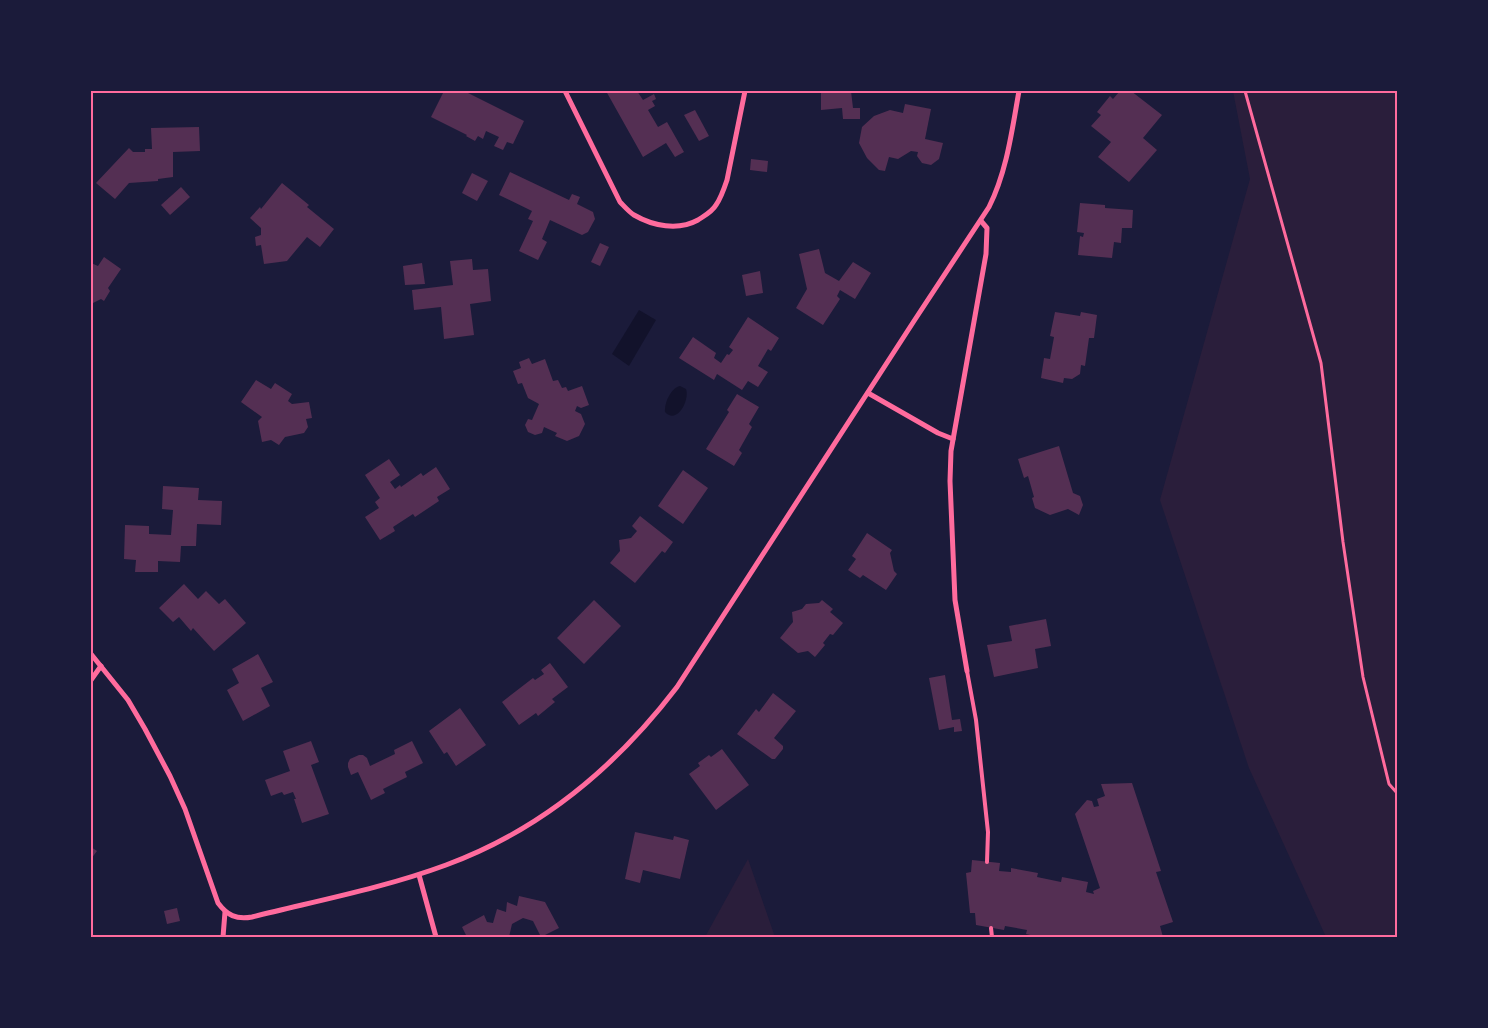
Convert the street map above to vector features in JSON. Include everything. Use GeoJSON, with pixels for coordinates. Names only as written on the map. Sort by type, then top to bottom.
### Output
{"type":"FeatureCollection","features":[{"type":"Feature","properties":{"kind":"street"},"geometry":{"type":"LineString","coordinates":[[565,91],[620,202],[632,214],[651,223],[669,226],[682,226],[694,222],[715,207],[727,180],[744,91]]}},
{"type":"Feature","properties":{"kind":"street"},"geometry":{"type":"LineString","coordinates":[[91,654],[128,700],[145,729],[185,808],[214,894],[225,912],[238,918],[252,917],[419,875],[448,865],[508,836],[579,790],[631,742],[677,687],[951,264],[981,221],[998,190],[1019,91]]}},
{"type":"Feature","properties":{"kind":"street"},"geometry":{"type":"LineString","coordinates":[[967,672],[955,600],[950,480],[951,451],[986,254],[987,228],[981,221]]}},
{"type":"Feature","properties":{"kind":"street"},"geometry":{"type":"LineString","coordinates":[[868,392],[938,433],[953,439]]}},
{"type":"Feature","properties":{"kind":"street"},"geometry":{"type":"LineString","coordinates":[[91,680],[101,666]]}},
{"type":"Feature","properties":{"kind":"street"},"geometry":{"type":"LineString","coordinates":[[419,875],[436,937]]}},
{"type":"Feature","properties":{"kind":"street"},"geometry":{"type":"LineString","coordinates":[[223,937],[225,912]]}},
{"type":"Feature","properties":{"kind":"lane"},"geometry":{"type":"LineString","coordinates":[[967,672],[976,720],[988,832],[987,862]]}},
{"type":"Feature","properties":{"kind":"lane"},"geometry":{"type":"LineString","coordinates":[[991,928],[992,937]]}},
{"type":"Feature","properties":{"kind":"path"},"geometry":{"type":"LineString","coordinates":[[1245,91],[1320,363],[1363,678],[1389,784],[1397,793]]}},
{"type":"Feature","properties":{"kind":"shaded area"},"geometry":{"type":"Polygon","coordinates":[[[1233,91],[1397,91],[1397,937],[1326,937],[1249,768],[1160,500],[1250,179],[1233,91]]]}},
{"type":"Feature","properties":{"kind":"shaded area"},"geometry":{"type":"Polygon","coordinates":[[[639,310],[656,320],[629,366],[612,354],[639,310]]]}},
{"type":"Feature","properties":{"kind":"shaded area"},"geometry":{"type":"Polygon","coordinates":[[[680,386],[686,389],[687,394],[684,405],[678,413],[670,415],[665,412],[667,400],[671,393],[680,386]]]}},
{"type":"Feature","properties":{"kind":"shaded area"},"geometry":{"type":"Polygon","coordinates":[[[748,859],[775,937],[705,937],[748,859]]]}},
{"type":"Feature","properties":{"kind":"building"},"geometry":{"type":"Polygon","coordinates":[[[444,91],[464,91],[524,121],[513,144],[507,142],[503,150],[494,146],[499,137],[486,131],[483,139],[478,136],[475,141],[431,117],[444,91]]]}},
{"type":"Feature","properties":{"kind":"building"},"geometry":{"type":"Polygon","coordinates":[[[606,91],[637,91],[643,100],[654,94],[656,99],[652,101],[655,106],[648,110],[658,127],[667,122],[684,152],[675,157],[666,143],[643,157],[606,91]]]}},
{"type":"Feature","properties":{"kind":"building"},"geometry":{"type":"Polygon","coordinates":[[[821,91],[851,91],[853,108],[860,108],[860,119],[843,119],[842,108],[821,110],[821,91]]]}},
{"type":"Feature","properties":{"kind":"building"},"geometry":{"type":"Polygon","coordinates":[[[1120,91],[1131,91],[1162,115],[1143,138],[1157,150],[1129,182],[1098,157],[1111,142],[1091,126],[1101,115],[1097,112],[1110,96],[1113,99],[1120,91]]]}},
{"type":"Feature","properties":{"kind":"building"},"geometry":{"type":"Polygon","coordinates":[[[905,104],[931,109],[925,139],[943,143],[939,159],[931,165],[922,163],[917,156],[918,152],[911,151],[898,159],[889,157],[885,171],[879,170],[867,158],[859,143],[862,127],[874,116],[890,110],[903,113],[905,104]]]}},
{"type":"Feature","properties":{"kind":"building"},"geometry":{"type":"Polygon","coordinates":[[[695,110],[709,136],[699,141],[684,115],[695,110]]]}},
{"type":"Feature","properties":{"kind":"building"},"geometry":{"type":"Polygon","coordinates":[[[199,127],[200,151],[173,152],[173,177],[158,179],[158,181],[129,183],[115,199],[96,183],[129,148],[133,152],[145,152],[145,149],[152,149],[151,128],[199,127]]]}},
{"type":"Feature","properties":{"kind":"building"},"geometry":{"type":"Polygon","coordinates":[[[751,159],[768,161],[767,172],[750,170],[751,159]]]}},
{"type":"Feature","properties":{"kind":"building"},"geometry":{"type":"Polygon","coordinates":[[[510,172],[569,200],[572,194],[580,197],[577,204],[593,212],[595,219],[588,232],[582,235],[550,220],[542,239],[547,242],[538,260],[519,251],[533,221],[528,219],[532,211],[499,195],[510,172]]]}},
{"type":"Feature","properties":{"kind":"building"},"geometry":{"type":"Polygon","coordinates":[[[472,173],[488,181],[477,201],[462,193],[472,173]]]}},
{"type":"Feature","properties":{"kind":"building"},"geometry":{"type":"Polygon","coordinates":[[[282,183],[334,229],[320,247],[307,237],[287,261],[264,264],[261,245],[256,246],[255,237],[261,235],[261,228],[250,218],[260,207],[261,209],[282,183]]]}},
{"type":"Feature","properties":{"kind":"building"},"geometry":{"type":"Polygon","coordinates":[[[181,187],[190,197],[170,215],[161,205],[181,187]]]}},
{"type":"Feature","properties":{"kind":"building"},"geometry":{"type":"Polygon","coordinates":[[[1080,203],[1105,205],[1105,208],[1133,210],[1132,228],[1122,228],[1121,243],[1114,242],[1112,258],[1078,255],[1080,236],[1083,237],[1084,233],[1077,232],[1080,203]]]}},
{"type":"Feature","properties":{"kind":"building"},"geometry":{"type":"Polygon","coordinates":[[[600,243],[609,247],[600,266],[591,262],[600,243]]]}},
{"type":"Feature","properties":{"kind":"building"},"geometry":{"type":"Polygon","coordinates":[[[819,249],[825,273],[839,281],[853,262],[871,273],[855,299],[840,290],[837,296],[840,299],[823,325],[796,308],[807,289],[799,254],[819,249]]]}},
{"type":"Feature","properties":{"kind":"building"},"geometry":{"type":"Polygon","coordinates":[[[104,257],[121,269],[108,288],[110,291],[104,301],[101,299],[93,303],[91,307],[91,263],[98,266],[104,257]]]}},
{"type":"Feature","properties":{"kind":"building"},"geometry":{"type":"Polygon","coordinates":[[[472,259],[473,270],[488,269],[491,301],[470,304],[474,335],[444,339],[441,307],[414,310],[412,290],[453,285],[450,261],[472,259]]]}},
{"type":"Feature","properties":{"kind":"building"},"geometry":{"type":"Polygon","coordinates":[[[422,263],[425,284],[405,285],[403,266],[422,263]]]}},
{"type":"Feature","properties":{"kind":"building"},"geometry":{"type":"Polygon","coordinates":[[[760,271],[763,293],[746,296],[742,275],[760,271]]]}},
{"type":"Feature","properties":{"kind":"building"},"geometry":{"type":"Polygon","coordinates":[[[1055,312],[1080,316],[1081,312],[1097,315],[1094,338],[1089,338],[1085,366],[1081,365],[1080,374],[1072,379],[1064,378],[1063,383],[1041,378],[1044,358],[1050,359],[1054,337],[1050,336],[1055,312]]]}},
{"type":"Feature","properties":{"kind":"building"},"geometry":{"type":"Polygon","coordinates":[[[748,317],[779,338],[771,351],[768,349],[758,366],[768,372],[758,387],[748,381],[742,390],[717,374],[714,380],[679,358],[693,337],[716,353],[714,358],[721,363],[727,354],[729,355],[733,350],[729,347],[748,317]]]}},
{"type":"Feature","properties":{"kind":"building"},"geometry":{"type":"Polygon","coordinates":[[[529,358],[532,364],[545,359],[553,381],[558,380],[562,388],[566,387],[568,391],[582,386],[589,405],[581,408],[577,406],[575,411],[581,414],[585,424],[579,436],[567,441],[555,436],[557,433],[544,427],[542,433],[535,435],[528,432],[525,425],[528,419],[532,420],[539,404],[528,398],[522,383],[518,384],[513,371],[521,368],[519,362],[529,358]]]}},
{"type":"Feature","properties":{"kind":"building"},"geometry":{"type":"Polygon","coordinates":[[[256,380],[271,389],[275,383],[292,394],[288,401],[292,404],[309,402],[312,418],[306,419],[308,427],[304,433],[285,437],[279,445],[271,440],[262,442],[258,421],[262,417],[241,402],[256,380]]]}},
{"type":"Feature","properties":{"kind":"building"},"geometry":{"type":"Polygon","coordinates":[[[737,394],[759,407],[749,424],[752,427],[739,450],[742,453],[734,466],[706,449],[729,412],[727,410],[737,394]]]}},
{"type":"Feature","properties":{"kind":"building"},"geometry":{"type":"Polygon","coordinates":[[[1059,446],[1073,493],[1080,496],[1083,505],[1079,515],[1068,509],[1050,515],[1035,508],[1028,476],[1024,478],[1018,459],[1059,446]]]}},
{"type":"Feature","properties":{"kind":"building"},"geometry":{"type":"Polygon","coordinates":[[[389,459],[400,475],[390,482],[395,489],[421,473],[423,476],[436,467],[450,489],[437,497],[439,501],[415,517],[413,514],[393,527],[395,531],[380,540],[365,517],[379,508],[375,502],[380,498],[365,475],[389,459]]]}},
{"type":"Feature","properties":{"kind":"building"},"geometry":{"type":"Polygon","coordinates":[[[683,470],[708,488],[683,524],[658,506],[683,470]]]}},
{"type":"Feature","properties":{"kind":"building"},"geometry":{"type":"Polygon","coordinates":[[[163,486],[199,488],[198,500],[222,501],[221,525],[197,524],[196,546],[181,546],[180,562],[158,561],[158,572],[135,572],[136,560],[124,559],[125,525],[149,526],[149,534],[171,535],[173,510],[162,509],[163,486]]]}},
{"type":"Feature","properties":{"kind":"building"},"geometry":{"type":"Polygon","coordinates":[[[640,516],[673,542],[665,553],[662,551],[635,583],[610,563],[620,551],[619,540],[631,538],[637,531],[632,526],[640,516]]]}},
{"type":"Feature","properties":{"kind":"building"},"geometry":{"type":"Polygon","coordinates":[[[867,533],[892,550],[890,553],[894,571],[897,574],[886,590],[863,575],[860,578],[848,570],[856,559],[852,556],[867,533]]]}},
{"type":"Feature","properties":{"kind":"building"},"geometry":{"type":"Polygon","coordinates":[[[184,584],[198,599],[206,591],[219,604],[225,599],[246,623],[214,651],[193,628],[191,631],[179,617],[173,622],[159,608],[184,584]]]}},
{"type":"Feature","properties":{"kind":"building"},"geometry":{"type":"Polygon","coordinates":[[[594,600],[621,626],[584,664],[557,638],[594,600]]]}},
{"type":"Feature","properties":{"kind":"building"},"geometry":{"type":"Polygon","coordinates":[[[822,600],[833,609],[830,612],[843,623],[833,635],[830,634],[823,643],[825,645],[815,657],[808,651],[798,653],[780,638],[793,622],[792,612],[802,609],[806,604],[819,603],[822,600]]]}},
{"type":"Feature","properties":{"kind":"building"},"geometry":{"type":"Polygon","coordinates":[[[1046,619],[1051,646],[1035,649],[1038,668],[994,677],[987,645],[1012,641],[1009,626],[1046,619]]]}},
{"type":"Feature","properties":{"kind":"building"},"geometry":{"type":"Polygon","coordinates":[[[258,654],[273,682],[261,688],[270,706],[243,721],[227,690],[239,683],[232,669],[258,654]]]}},
{"type":"Feature","properties":{"kind":"building"},"geometry":{"type":"Polygon","coordinates":[[[550,663],[568,687],[552,699],[555,702],[538,716],[536,713],[519,725],[502,702],[533,678],[535,680],[544,674],[541,670],[550,663]]]}},
{"type":"Feature","properties":{"kind":"building"},"geometry":{"type":"Polygon","coordinates":[[[945,675],[952,720],[960,719],[962,731],[954,732],[954,727],[939,730],[929,678],[945,675]]]}},
{"type":"Feature","properties":{"kind":"building"},"geometry":{"type":"Polygon","coordinates":[[[773,693],[796,711],[774,738],[783,746],[783,749],[775,759],[772,759],[737,734],[756,709],[759,712],[773,693]]]}},
{"type":"Feature","properties":{"kind":"building"},"geometry":{"type":"Polygon","coordinates":[[[460,708],[486,745],[456,766],[447,752],[444,754],[429,731],[460,708]]]}},
{"type":"Feature","properties":{"kind":"building"},"geometry":{"type":"Polygon","coordinates":[[[311,741],[319,762],[311,765],[329,814],[302,823],[293,792],[284,795],[282,792],[271,796],[265,780],[290,771],[283,751],[311,741]]]}},
{"type":"Feature","properties":{"kind":"building"},"geometry":{"type":"Polygon","coordinates":[[[412,741],[423,763],[405,772],[407,777],[383,789],[385,793],[371,800],[358,772],[351,775],[348,767],[350,759],[363,755],[367,758],[370,766],[395,754],[394,750],[412,741]]]}},
{"type":"Feature","properties":{"kind":"building"},"geometry":{"type":"Polygon","coordinates":[[[722,749],[749,785],[716,810],[689,774],[700,766],[698,763],[722,749]]]}},
{"type":"Feature","properties":{"kind":"building"},"geometry":{"type":"Polygon","coordinates":[[[1132,783],[1161,871],[1156,872],[1173,922],[1160,926],[1163,937],[1064,937],[1053,935],[1052,937],[1039,937],[1026,934],[1027,930],[1005,926],[1004,930],[976,925],[975,913],[970,913],[966,873],[971,872],[972,860],[1000,863],[999,871],[1011,872],[1011,868],[1038,873],[1037,877],[1061,882],[1062,877],[1088,882],[1086,892],[1094,894],[1093,891],[1100,888],[1075,814],[1087,800],[1092,801],[1094,807],[1099,806],[1097,799],[1105,796],[1101,784],[1132,783]]]}},
{"type":"Feature","properties":{"kind":"building"},"geometry":{"type":"Polygon","coordinates":[[[635,832],[673,840],[674,836],[689,840],[680,879],[643,870],[640,883],[625,879],[635,832]]]}},
{"type":"Feature","properties":{"kind":"building"},"geometry":{"type":"Polygon","coordinates":[[[91,847],[97,851],[91,859],[91,847]]]}},
{"type":"Feature","properties":{"kind":"building"},"geometry":{"type":"Polygon","coordinates":[[[519,896],[545,902],[559,928],[541,937],[533,921],[523,918],[512,924],[509,937],[467,937],[462,927],[484,915],[487,922],[493,923],[497,909],[506,912],[507,902],[517,906],[519,896]]]}},
{"type":"Feature","properties":{"kind":"building"},"geometry":{"type":"Polygon","coordinates":[[[177,908],[180,921],[167,924],[164,911],[177,908]]]}}]}
